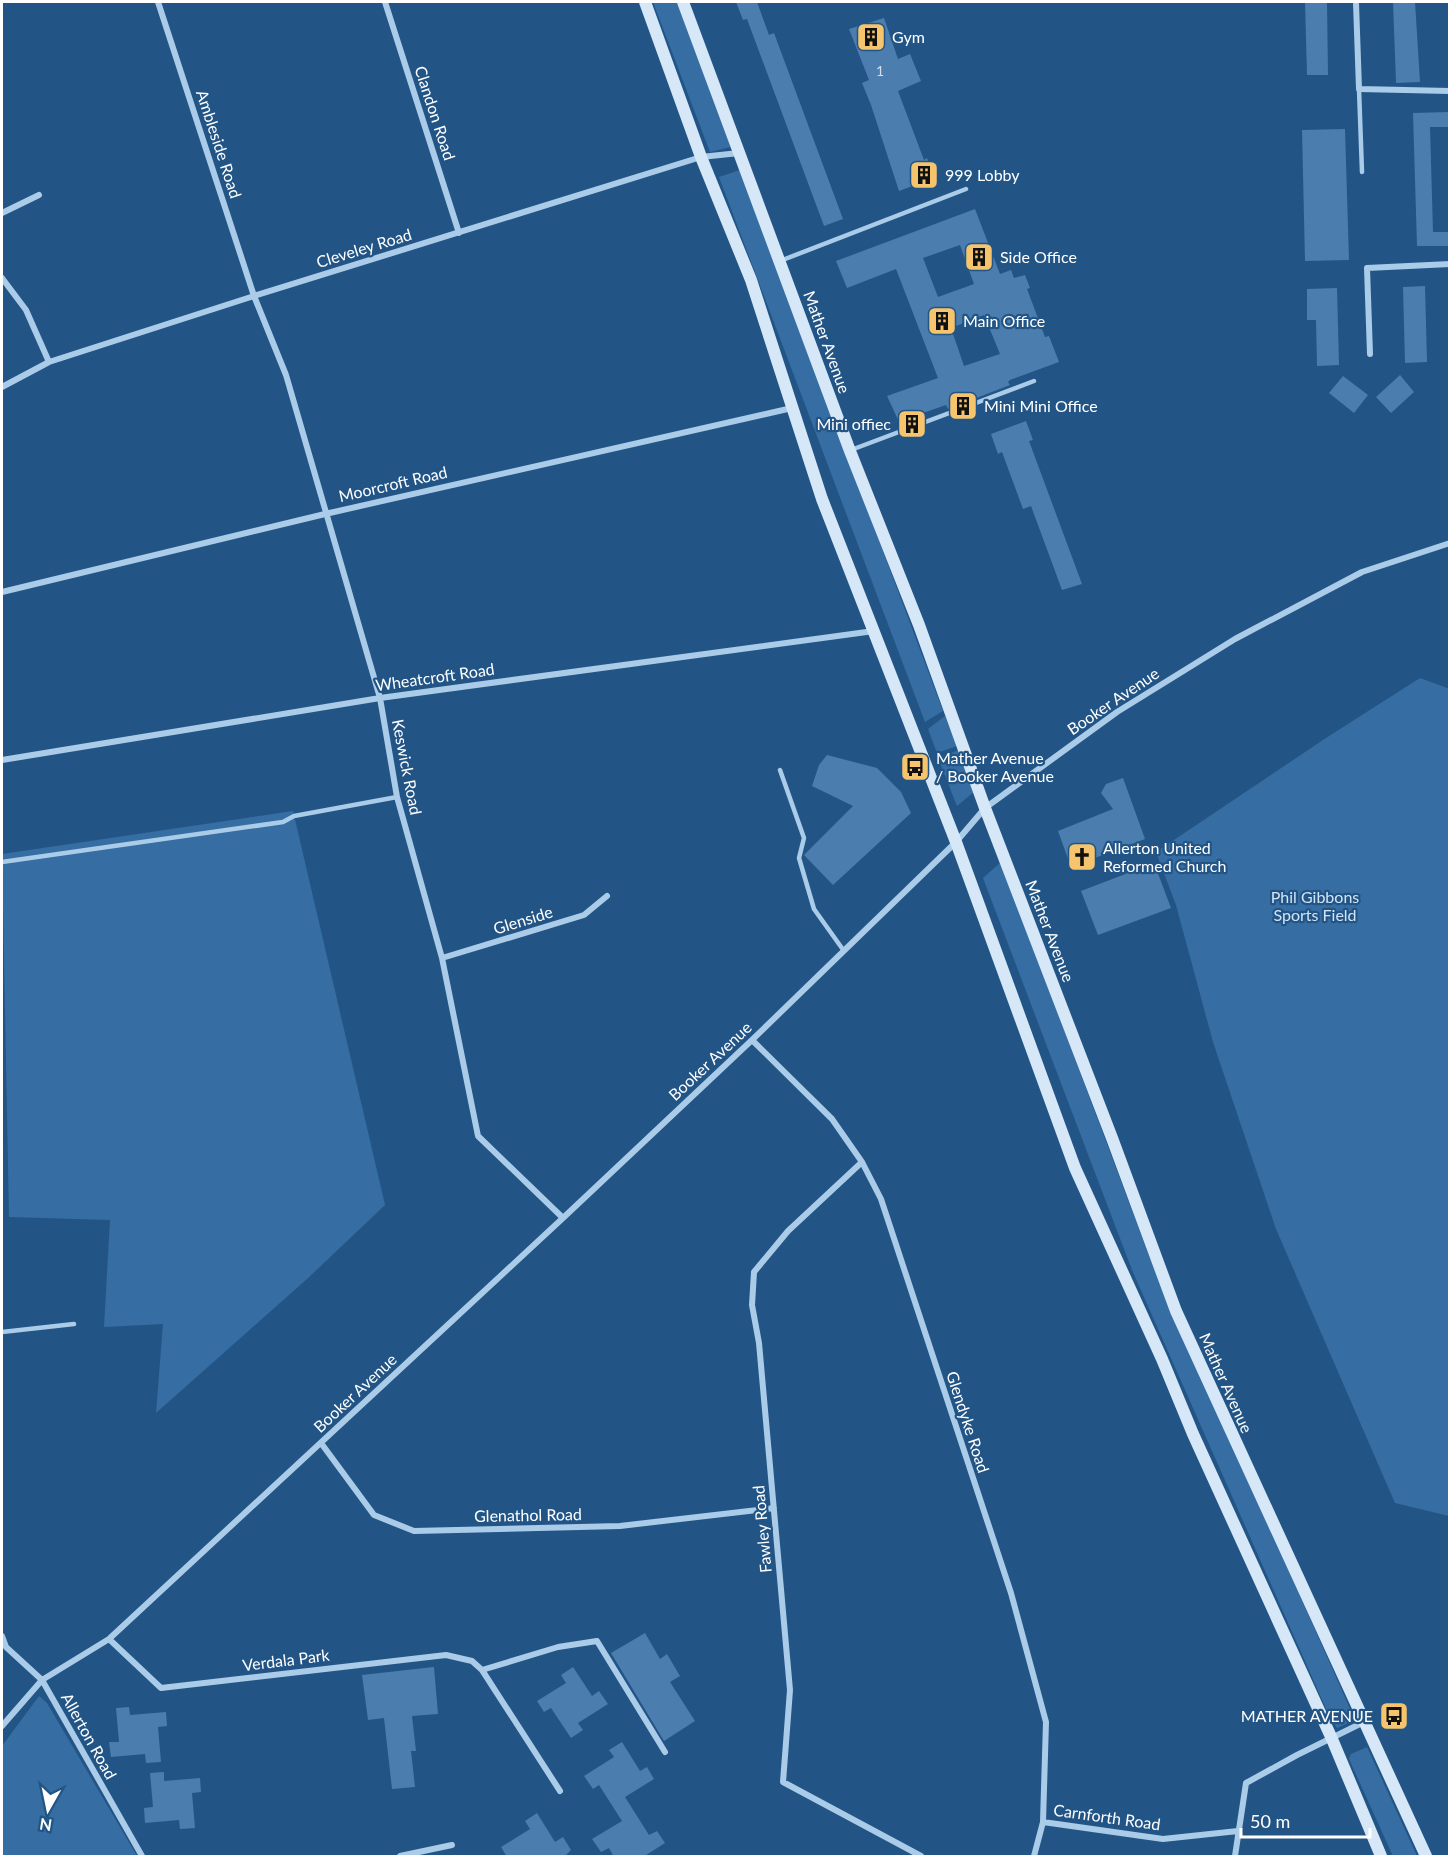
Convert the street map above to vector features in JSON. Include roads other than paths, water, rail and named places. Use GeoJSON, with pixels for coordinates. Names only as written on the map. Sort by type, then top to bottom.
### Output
{"type":"FeatureCollection","features":[{"type":"Feature","properties":{"kind":"main road"},"geometry":{"type":"LineString","coordinates":[[645,2],[701,157],[751,280],[822,499],[956,842],[1075,1168],[1162,1359],[1197,1445],[1332,1739],[1381,1857]]}},
{"type":"Feature","properties":{"kind":"main road","name":"Mather Avenue"},"geometry":{"type":"LineString","coordinates":[[682,2],[1176,1311],[1426,1857]]}},
{"type":"Feature","properties":{"kind":"street","name":"Ambleside Road"},"geometry":{"type":"LineString","coordinates":[[158,2],[254,296]]}},
{"type":"Feature","properties":{"kind":"street","name":"Clandon Road"},"geometry":{"type":"LineString","coordinates":[[385,2],[459,233]]}},
{"type":"Feature","properties":{"kind":"street"},"geometry":{"type":"LineString","coordinates":[[1356,3],[1359,89],[1449,91]]}},
{"type":"Feature","properties":{"kind":"street","name":"Cleveley Road"},"geometry":{"type":"LineString","coordinates":[[2,387],[49,362],[254,296],[701,157],[740,153]]}},
{"type":"Feature","properties":{"kind":"street"},"geometry":{"type":"LineString","coordinates":[[2,213],[39,195]]}},
{"type":"Feature","properties":{"kind":"street"},"geometry":{"type":"LineString","coordinates":[[1370,354],[1367,268],[1449,264]]}},
{"type":"Feature","properties":{"kind":"street"},"geometry":{"type":"LineString","coordinates":[[2,278],[26,310],[49,362]]}},
{"type":"Feature","properties":{"kind":"street","name":"Keswick Road"},"geometry":{"type":"LineString","coordinates":[[254,296],[286,375],[380,698],[397,797],[442,958],[478,1136],[563,1218]]}},
{"type":"Feature","properties":{"kind":"street","name":"Moorcroft Road"},"geometry":{"type":"LineString","coordinates":[[2,592],[325,514],[792,408]]}},
{"type":"Feature","properties":{"kind":"street","name":"Booker Avenue"},"geometry":{"type":"LineString","coordinates":[[2,1726],[42,1680],[109,1639],[563,1218],[844,951],[956,842],[985,808],[1117,712],[1234,639],[1362,572],[1449,543]]}},
{"type":"Feature","properties":{"kind":"street","name":"Wheatcroft Road"},"geometry":{"type":"LineString","coordinates":[[2,760],[380,698],[874,631]]}},
{"type":"Feature","properties":{"kind":"street","name":"Glenside"},"geometry":{"type":"LineString","coordinates":[[442,958],[521,936],[584,915],[607,896]]}},
{"type":"Feature","properties":{"kind":"street","name":"Glendyke Road"},"geometry":{"type":"LineString","coordinates":[[752,1040],[832,1119],[862,1162],[885,1210],[1011,1593],[1046,1722],[1043,1822],[1034,1857]]}},
{"type":"Feature","properties":{"kind":"street","name":"Fawley Road"},"geometry":{"type":"LineString","coordinates":[[862,1162],[788,1231],[754,1272],[752,1305],[759,1343],[790,1690],[783,1782],[921,1857]]}},
{"type":"Feature","properties":{"kind":"street","name":"Glenathol Road"},"geometry":{"type":"LineString","coordinates":[[321,1443],[374,1515],[414,1531],[620,1526],[774,1508]]}},
{"type":"Feature","properties":{"kind":"street","name":"Allerton Road"},"geometry":{"type":"LineString","coordinates":[[2,1636],[6,1647],[42,1680],[142,1857]]}},
{"type":"Feature","properties":{"kind":"street","name":"Verdala Park"},"geometry":{"type":"LineString","coordinates":[[109,1639],[160,1688],[446,1654],[472,1661],[482,1670]]}},
{"type":"Feature","properties":{"kind":"street"},"geometry":{"type":"LineString","coordinates":[[560,1791],[482,1670],[558,1647],[597,1641],[665,1752]]}},
{"type":"Feature","properties":{"kind":"street"},"geometry":{"type":"LineString","coordinates":[[1235,1857],[1246,1783],[1364,1722]]}},
{"type":"Feature","properties":{"kind":"street","name":"Carnforth Road"},"geometry":{"type":"LineString","coordinates":[[1043,1822],[1163,1839],[1238,1831]]}},
{"type":"Feature","properties":{"kind":"street"},"geometry":{"type":"LineString","coordinates":[[400,1857],[452,1845]]}},
{"type":"Feature","properties":{"kind":"lane"},"geometry":{"type":"LineString","coordinates":[[1359,89],[1362,172]]}},
{"type":"Feature","properties":{"kind":"lane"},"geometry":{"type":"LineString","coordinates":[[780,261],[966,189]]}},
{"type":"Feature","properties":{"kind":"lane"},"geometry":{"type":"LineString","coordinates":[[850,451],[1034,381]]}},
{"type":"Feature","properties":{"kind":"lane"},"geometry":{"type":"LineString","coordinates":[[780,770],[804,838],[799,858],[814,909],[844,951]]}},
{"type":"Feature","properties":{"kind":"lane"},"geometry":{"type":"LineString","coordinates":[[2,862],[283,822],[294,816],[397,797]]}},
{"type":"Feature","properties":{"kind":"lane"},"geometry":{"type":"LineString","coordinates":[[2,1332],[74,1324]]}},
{"type":"Feature","properties":{"kind":"place","name":"Gym"},"geometry":{"type":"Point","coordinates":[871,37]}},
{"type":"Feature","properties":{"kind":"place","name":"999 Lobby"},"geometry":{"type":"Point","coordinates":[924,175]}},
{"type":"Feature","properties":{"kind":"place","name":"Side Office"},"geometry":{"type":"Point","coordinates":[979,257]}},
{"type":"Feature","properties":{"kind":"place","name":"Main Office"},"geometry":{"type":"Point","coordinates":[942,321]}},
{"type":"Feature","properties":{"kind":"place","name":"Mini Mini Office"},"geometry":{"type":"Point","coordinates":[963,406]}},
{"type":"Feature","properties":{"kind":"place","name":"Mini offiec"},"geometry":{"type":"Point","coordinates":[912,424]}},
{"type":"Feature","properties":{"kind":"place","name":"Mather Avenue / Booker Avenue"},"geometry":{"type":"Point","coordinates":[915,767]}},
{"type":"Feature","properties":{"kind":"place","name":"Allerton United Reformed Church"},"geometry":{"type":"Point","coordinates":[1082,857]}},
{"type":"Feature","properties":{"kind":"place","name":"MATHER AVENUE"},"geometry":{"type":"Point","coordinates":[1394,1716]}},
{"type":"Feature","properties":{"kind":"park label","name":"Phil Gibbons Sports Field"},"geometry":{"type":"Point","coordinates":[1315,906]}}]}
